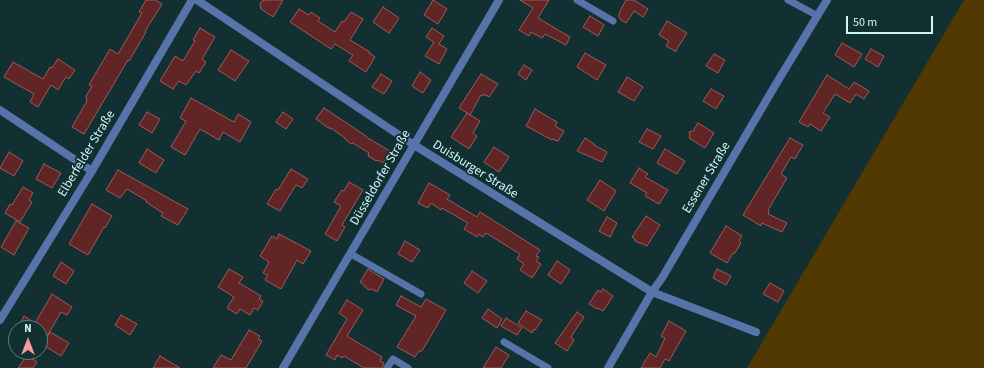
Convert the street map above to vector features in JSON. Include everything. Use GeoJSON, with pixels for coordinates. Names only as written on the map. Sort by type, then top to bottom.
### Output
{"type":"FeatureCollection","features":[{"type":"Feature","properties":{"kind":"street","name":"Elberfelder Straße"},"geometry":{"type":"LineString","coordinates":[[0,320],[92,171],[192,0]]}},
{"type":"Feature","properties":{"kind":"street","name":"Duisburger Straße"},"geometry":{"type":"LineString","coordinates":[[197,0],[414,146],[652,292],[756,332]]}},
{"type":"Feature","properties":{"kind":"street","name":"Düsseldorfer Straße"},"geometry":{"type":"LineString","coordinates":[[285,367],[499,0]]}},
{"type":"Feature","properties":{"kind":"street","name":"Essener Straße"},"geometry":{"type":"LineString","coordinates":[[608,368],[827,0]]}},
{"type":"Feature","properties":{"kind":"street"},"geometry":{"type":"LineString","coordinates":[[0,110],[92,171]]}},
{"type":"Feature","properties":{"kind":"lane"},"geometry":{"type":"LineString","coordinates":[[577,0],[613,21]]}},
{"type":"Feature","properties":{"kind":"lane"},"geometry":{"type":"LineString","coordinates":[[788,0],[818,16]]}},
{"type":"Feature","properties":{"kind":"lane"},"geometry":{"type":"LineString","coordinates":[[351,254],[421,294]]}},
{"type":"Feature","properties":{"kind":"lane"},"geometry":{"type":"LineString","coordinates":[[504,342],[548,368]]}},
{"type":"Feature","properties":{"kind":"lane"},"geometry":{"type":"LineString","coordinates":[[387,368],[392,359],[408,368]]}},
{"type":"Feature","properties":{"kind":"shaded area"},"geometry":{"type":"Polygon","coordinates":[[[964,0],[984,0],[984,368],[747,368],[964,0]]]}},
{"type":"Feature","properties":{"kind":"building"},"geometry":{"type":"Polygon","coordinates":[[[146,0],[155,0],[162,4],[84,134],[72,127],[87,101],[86,96],[92,86],[89,85],[110,49],[118,54],[142,13],[139,12],[146,0]]]}},
{"type":"Feature","properties":{"kind":"building"},"geometry":{"type":"Polygon","coordinates":[[[283,0],[273,17],[261,9],[260,4],[262,1],[283,0]]]}},
{"type":"Feature","properties":{"kind":"building"},"geometry":{"type":"Polygon","coordinates":[[[433,0],[447,9],[438,24],[424,15],[433,0]]]}},
{"type":"Feature","properties":{"kind":"building"},"geometry":{"type":"Polygon","coordinates":[[[520,0],[549,0],[538,18],[570,37],[566,45],[545,34],[542,38],[531,32],[529,36],[519,30],[533,8],[520,0]]]}},
{"type":"Feature","properties":{"kind":"building"},"geometry":{"type":"Polygon","coordinates":[[[626,0],[634,0],[648,9],[643,17],[634,11],[626,23],[621,20],[619,13],[626,0]]]}},
{"type":"Feature","properties":{"kind":"building"},"geometry":{"type":"Polygon","coordinates":[[[383,7],[399,18],[389,33],[373,22],[383,7]]]}},
{"type":"Feature","properties":{"kind":"building"},"geometry":{"type":"Polygon","coordinates":[[[299,9],[309,15],[311,12],[320,18],[318,21],[335,32],[342,21],[344,22],[351,12],[363,19],[350,40],[370,52],[369,53],[375,57],[366,72],[349,61],[353,55],[335,44],[331,49],[290,22],[299,9]]]}},
{"type":"Feature","properties":{"kind":"building"},"geometry":{"type":"Polygon","coordinates":[[[590,16],[604,25],[598,36],[583,27],[590,16]]]}},
{"type":"Feature","properties":{"kind":"building"},"geometry":{"type":"Polygon","coordinates":[[[667,21],[687,33],[675,52],[666,46],[669,41],[659,35],[667,21]]]}},
{"type":"Feature","properties":{"kind":"building"},"geometry":{"type":"Polygon","coordinates":[[[200,28],[215,37],[202,59],[206,62],[199,73],[196,71],[186,85],[179,81],[173,89],[160,81],[175,56],[183,61],[195,41],[193,40],[200,28]]]}},
{"type":"Feature","properties":{"kind":"building"},"geometry":{"type":"Polygon","coordinates":[[[432,28],[444,36],[439,44],[447,49],[439,64],[425,56],[434,42],[426,37],[432,28]]]}},
{"type":"Feature","properties":{"kind":"building"},"geometry":{"type":"Polygon","coordinates":[[[842,43],[862,54],[854,67],[835,55],[842,43]]]}},
{"type":"Feature","properties":{"kind":"building"},"geometry":{"type":"Polygon","coordinates":[[[871,49],[884,56],[878,67],[865,59],[871,49]]]}},
{"type":"Feature","properties":{"kind":"building"},"geometry":{"type":"Polygon","coordinates":[[[231,50],[249,61],[235,81],[218,70],[231,50]]]}},
{"type":"Feature","properties":{"kind":"building"},"geometry":{"type":"Polygon","coordinates":[[[585,53],[606,65],[597,80],[577,67],[585,53]]]}},
{"type":"Feature","properties":{"kind":"building"},"geometry":{"type":"Polygon","coordinates":[[[714,54],[725,60],[718,73],[706,66],[714,54]]]}},
{"type":"Feature","properties":{"kind":"building"},"geometry":{"type":"Polygon","coordinates":[[[58,59],[75,70],[69,79],[66,77],[58,90],[51,85],[38,107],[30,102],[34,94],[4,77],[13,62],[43,79],[50,67],[52,68],[58,59]]]}},
{"type":"Feature","properties":{"kind":"building"},"geometry":{"type":"Polygon","coordinates":[[[524,65],[532,70],[526,80],[518,74],[524,65]]]}},
{"type":"Feature","properties":{"kind":"building"},"geometry":{"type":"Polygon","coordinates":[[[420,72],[431,80],[423,93],[412,86],[420,72]]]}},
{"type":"Feature","properties":{"kind":"building"},"geometry":{"type":"Polygon","coordinates":[[[381,74],[392,81],[384,94],[372,87],[381,74]]]}},
{"type":"Feature","properties":{"kind":"building"},"geometry":{"type":"Polygon","coordinates":[[[481,74],[498,84],[489,97],[484,94],[483,96],[481,95],[470,115],[459,108],[481,74]]]}},
{"type":"Feature","properties":{"kind":"building"},"geometry":{"type":"Polygon","coordinates":[[[827,75],[849,89],[854,82],[869,91],[864,99],[856,94],[850,103],[835,94],[823,113],[830,117],[821,131],[810,124],[808,127],[799,122],[827,75]]]}},
{"type":"Feature","properties":{"kind":"building"},"geometry":{"type":"Polygon","coordinates":[[[627,77],[643,87],[634,101],[618,92],[627,77]]]}},
{"type":"Feature","properties":{"kind":"building"},"geometry":{"type":"Polygon","coordinates":[[[711,89],[724,96],[716,109],[703,101],[711,89]]]}},
{"type":"Feature","properties":{"kind":"building"},"geometry":{"type":"Polygon","coordinates":[[[191,98],[234,122],[238,114],[251,122],[240,142],[223,132],[219,140],[200,129],[185,155],[171,147],[186,121],[180,118],[191,98]]]}},
{"type":"Feature","properties":{"kind":"building"},"geometry":{"type":"Polygon","coordinates":[[[324,108],[366,137],[390,151],[383,163],[368,156],[369,153],[353,143],[351,144],[331,128],[327,127],[316,119],[324,108]]]}},
{"type":"Feature","properties":{"kind":"building"},"geometry":{"type":"Polygon","coordinates":[[[535,109],[557,122],[555,126],[564,131],[558,141],[552,140],[526,126],[535,109]]]}},
{"type":"Feature","properties":{"kind":"building"},"geometry":{"type":"Polygon","coordinates":[[[147,112],[160,119],[152,133],[139,125],[147,112]]]}},
{"type":"Feature","properties":{"kind":"building"},"geometry":{"type":"Polygon","coordinates":[[[283,112],[293,119],[286,129],[276,122],[283,112]]]}},
{"type":"Feature","properties":{"kind":"building"},"geometry":{"type":"Polygon","coordinates":[[[467,113],[480,121],[473,133],[477,136],[469,149],[451,137],[467,113]]]}},
{"type":"Feature","properties":{"kind":"building"},"geometry":{"type":"Polygon","coordinates":[[[698,123],[714,133],[705,148],[689,138],[689,132],[693,131],[698,123]]]}},
{"type":"Feature","properties":{"kind":"building"},"geometry":{"type":"Polygon","coordinates":[[[647,129],[661,136],[653,149],[639,142],[647,129]]]}},
{"type":"Feature","properties":{"kind":"building"},"geometry":{"type":"Polygon","coordinates":[[[585,138],[607,152],[602,162],[577,151],[585,138]]]}},
{"type":"Feature","properties":{"kind":"building"},"geometry":{"type":"Polygon","coordinates":[[[790,138],[803,145],[795,159],[791,157],[781,174],[787,178],[768,210],[768,214],[787,223],[782,232],[762,223],[761,226],[743,215],[790,138]]]}},
{"type":"Feature","properties":{"kind":"building"},"geometry":{"type":"Polygon","coordinates":[[[494,147],[509,157],[499,172],[484,162],[494,147]]]}},
{"type":"Feature","properties":{"kind":"building"},"geometry":{"type":"Polygon","coordinates":[[[147,149],[164,160],[156,173],[139,163],[147,149]]]}},
{"type":"Feature","properties":{"kind":"building"},"geometry":{"type":"Polygon","coordinates":[[[665,149],[685,161],[677,174],[657,163],[665,149]]]}},
{"type":"Feature","properties":{"kind":"building"},"geometry":{"type":"Polygon","coordinates":[[[9,152],[23,161],[14,176],[0,168],[9,152]]]}},
{"type":"Feature","properties":{"kind":"building"},"geometry":{"type":"Polygon","coordinates":[[[44,164],[61,173],[52,188],[36,179],[44,164]]]}},
{"type":"Feature","properties":{"kind":"building"},"geometry":{"type":"Polygon","coordinates":[[[639,168],[648,174],[645,177],[668,190],[659,204],[645,196],[647,193],[630,183],[639,168]]]}},
{"type":"Feature","properties":{"kind":"building"},"geometry":{"type":"Polygon","coordinates":[[[291,169],[308,179],[302,188],[296,185],[280,211],[267,204],[291,169]]]}},
{"type":"Feature","properties":{"kind":"building"},"geometry":{"type":"Polygon","coordinates":[[[118,170],[188,209],[178,225],[161,216],[163,213],[127,189],[120,198],[106,190],[118,170]]]}},
{"type":"Feature","properties":{"kind":"building"},"geometry":{"type":"Polygon","coordinates":[[[600,180],[616,191],[604,211],[587,200],[600,180]]]}},
{"type":"Feature","properties":{"kind":"building"},"geometry":{"type":"Polygon","coordinates":[[[349,182],[363,190],[342,225],[345,227],[337,241],[325,234],[341,206],[334,202],[342,190],[344,191],[349,182]]]}},
{"type":"Feature","properties":{"kind":"building"},"geometry":{"type":"Polygon","coordinates":[[[429,183],[450,195],[447,199],[477,217],[480,212],[540,250],[536,256],[539,257],[536,261],[541,264],[532,278],[520,270],[524,264],[517,259],[520,254],[486,233],[483,237],[479,234],[477,237],[464,229],[468,223],[442,208],[441,210],[431,203],[428,208],[418,203],[429,183]]]}},
{"type":"Feature","properties":{"kind":"building"},"geometry":{"type":"Polygon","coordinates":[[[23,187],[33,193],[29,200],[32,202],[20,222],[5,213],[10,204],[12,205],[23,187]]]}},
{"type":"Feature","properties":{"kind":"building"},"geometry":{"type":"Polygon","coordinates":[[[92,204],[112,216],[88,255],[69,244],[92,204]]]}},
{"type":"Feature","properties":{"kind":"building"},"geometry":{"type":"Polygon","coordinates":[[[646,216],[660,225],[647,246],[635,241],[632,237],[646,216]]]}},
{"type":"Feature","properties":{"kind":"building"},"geometry":{"type":"Polygon","coordinates":[[[607,217],[617,223],[610,237],[599,231],[607,217]]]}},
{"type":"Feature","properties":{"kind":"building"},"geometry":{"type":"Polygon","coordinates":[[[16,221],[29,228],[14,255],[1,247],[16,221]]]}},
{"type":"Feature","properties":{"kind":"building"},"geometry":{"type":"Polygon","coordinates":[[[726,226],[742,236],[739,241],[741,243],[727,263],[710,253],[726,226]]]}},
{"type":"Feature","properties":{"kind":"building"},"geometry":{"type":"Polygon","coordinates":[[[279,234],[311,251],[303,264],[297,260],[281,289],[265,280],[268,275],[263,273],[269,262],[260,256],[272,236],[277,239],[279,234]]]}},
{"type":"Feature","properties":{"kind":"building"},"geometry":{"type":"Polygon","coordinates":[[[405,241],[420,250],[412,262],[398,254],[405,241]]]}},
{"type":"Feature","properties":{"kind":"building"},"geometry":{"type":"Polygon","coordinates":[[[557,261],[570,270],[561,284],[548,275],[557,261]]]}},
{"type":"Feature","properties":{"kind":"building"},"geometry":{"type":"Polygon","coordinates":[[[61,262],[74,271],[66,284],[53,276],[61,262]]]}},
{"type":"Feature","properties":{"kind":"building"},"geometry":{"type":"Polygon","coordinates":[[[229,269],[243,277],[239,283],[261,296],[259,299],[263,301],[258,310],[254,308],[250,315],[240,309],[237,314],[227,308],[234,297],[218,287],[229,269]]]}},
{"type":"Feature","properties":{"kind":"building"},"geometry":{"type":"Polygon","coordinates":[[[368,269],[384,279],[377,292],[372,289],[369,290],[360,282],[368,269]]]}},
{"type":"Feature","properties":{"kind":"building"},"geometry":{"type":"Polygon","coordinates":[[[717,269],[731,276],[726,285],[713,278],[717,269]]]}},
{"type":"Feature","properties":{"kind":"building"},"geometry":{"type":"Polygon","coordinates":[[[472,271],[487,281],[478,293],[464,283],[472,271]]]}},
{"type":"Feature","properties":{"kind":"building"},"geometry":{"type":"Polygon","coordinates":[[[770,283],[784,291],[778,302],[763,294],[770,283]]]}},
{"type":"Feature","properties":{"kind":"building"},"geometry":{"type":"Polygon","coordinates":[[[603,289],[613,296],[603,311],[589,304],[598,290],[601,292],[603,289]]]}},
{"type":"Feature","properties":{"kind":"building"},"geometry":{"type":"Polygon","coordinates":[[[52,294],[72,307],[67,315],[61,312],[48,335],[48,320],[37,320],[52,294]]]}},
{"type":"Feature","properties":{"kind":"building"},"geometry":{"type":"Polygon","coordinates":[[[401,296],[421,307],[426,299],[446,310],[422,351],[419,351],[415,357],[397,347],[416,316],[396,305],[401,296]]]}},
{"type":"Feature","properties":{"kind":"building"},"geometry":{"type":"Polygon","coordinates":[[[347,300],[363,310],[347,336],[382,357],[380,361],[384,363],[382,368],[364,368],[344,356],[342,358],[337,355],[335,360],[326,355],[347,319],[339,313],[347,300]]]}},
{"type":"Feature","properties":{"kind":"building"},"geometry":{"type":"Polygon","coordinates":[[[488,309],[502,319],[497,328],[482,318],[488,309]]]}},
{"type":"Feature","properties":{"kind":"building"},"geometry":{"type":"Polygon","coordinates":[[[526,311],[542,320],[532,333],[518,323],[526,311]]]}},
{"type":"Feature","properties":{"kind":"building"},"geometry":{"type":"Polygon","coordinates":[[[577,312],[584,317],[571,337],[574,340],[567,351],[555,343],[577,312]]]}},
{"type":"Feature","properties":{"kind":"building"},"geometry":{"type":"Polygon","coordinates":[[[121,315],[137,324],[130,335],[115,325],[121,315]]]}},
{"type":"Feature","properties":{"kind":"building"},"geometry":{"type":"Polygon","coordinates":[[[24,316],[30,320],[22,320],[24,316]]]}},
{"type":"Feature","properties":{"kind":"building"},"geometry":{"type":"Polygon","coordinates":[[[506,318],[522,328],[517,335],[501,326],[506,318]]]}},
{"type":"Feature","properties":{"kind":"building"},"geometry":{"type":"Polygon","coordinates":[[[669,321],[686,331],[669,361],[665,359],[660,368],[641,368],[650,353],[656,357],[665,338],[661,336],[669,321]]]}},
{"type":"Feature","properties":{"kind":"building"},"geometry":{"type":"Polygon","coordinates":[[[249,330],[260,336],[258,339],[262,341],[246,368],[213,368],[221,355],[231,360],[249,330]]]}},
{"type":"Feature","properties":{"kind":"building"},"geometry":{"type":"Polygon","coordinates":[[[50,332],[69,343],[61,356],[48,348],[48,336],[50,332]]]}},
{"type":"Feature","properties":{"kind":"building"},"geometry":{"type":"Polygon","coordinates":[[[496,347],[509,355],[501,368],[483,368],[496,347]]]}},
{"type":"Feature","properties":{"kind":"building"},"geometry":{"type":"Polygon","coordinates":[[[160,356],[180,368],[153,368],[160,356]]]}},
{"type":"Feature","properties":{"kind":"building"},"geometry":{"type":"Polygon","coordinates":[[[24,360],[34,360],[37,362],[33,368],[18,368],[24,360]]]}}]}
